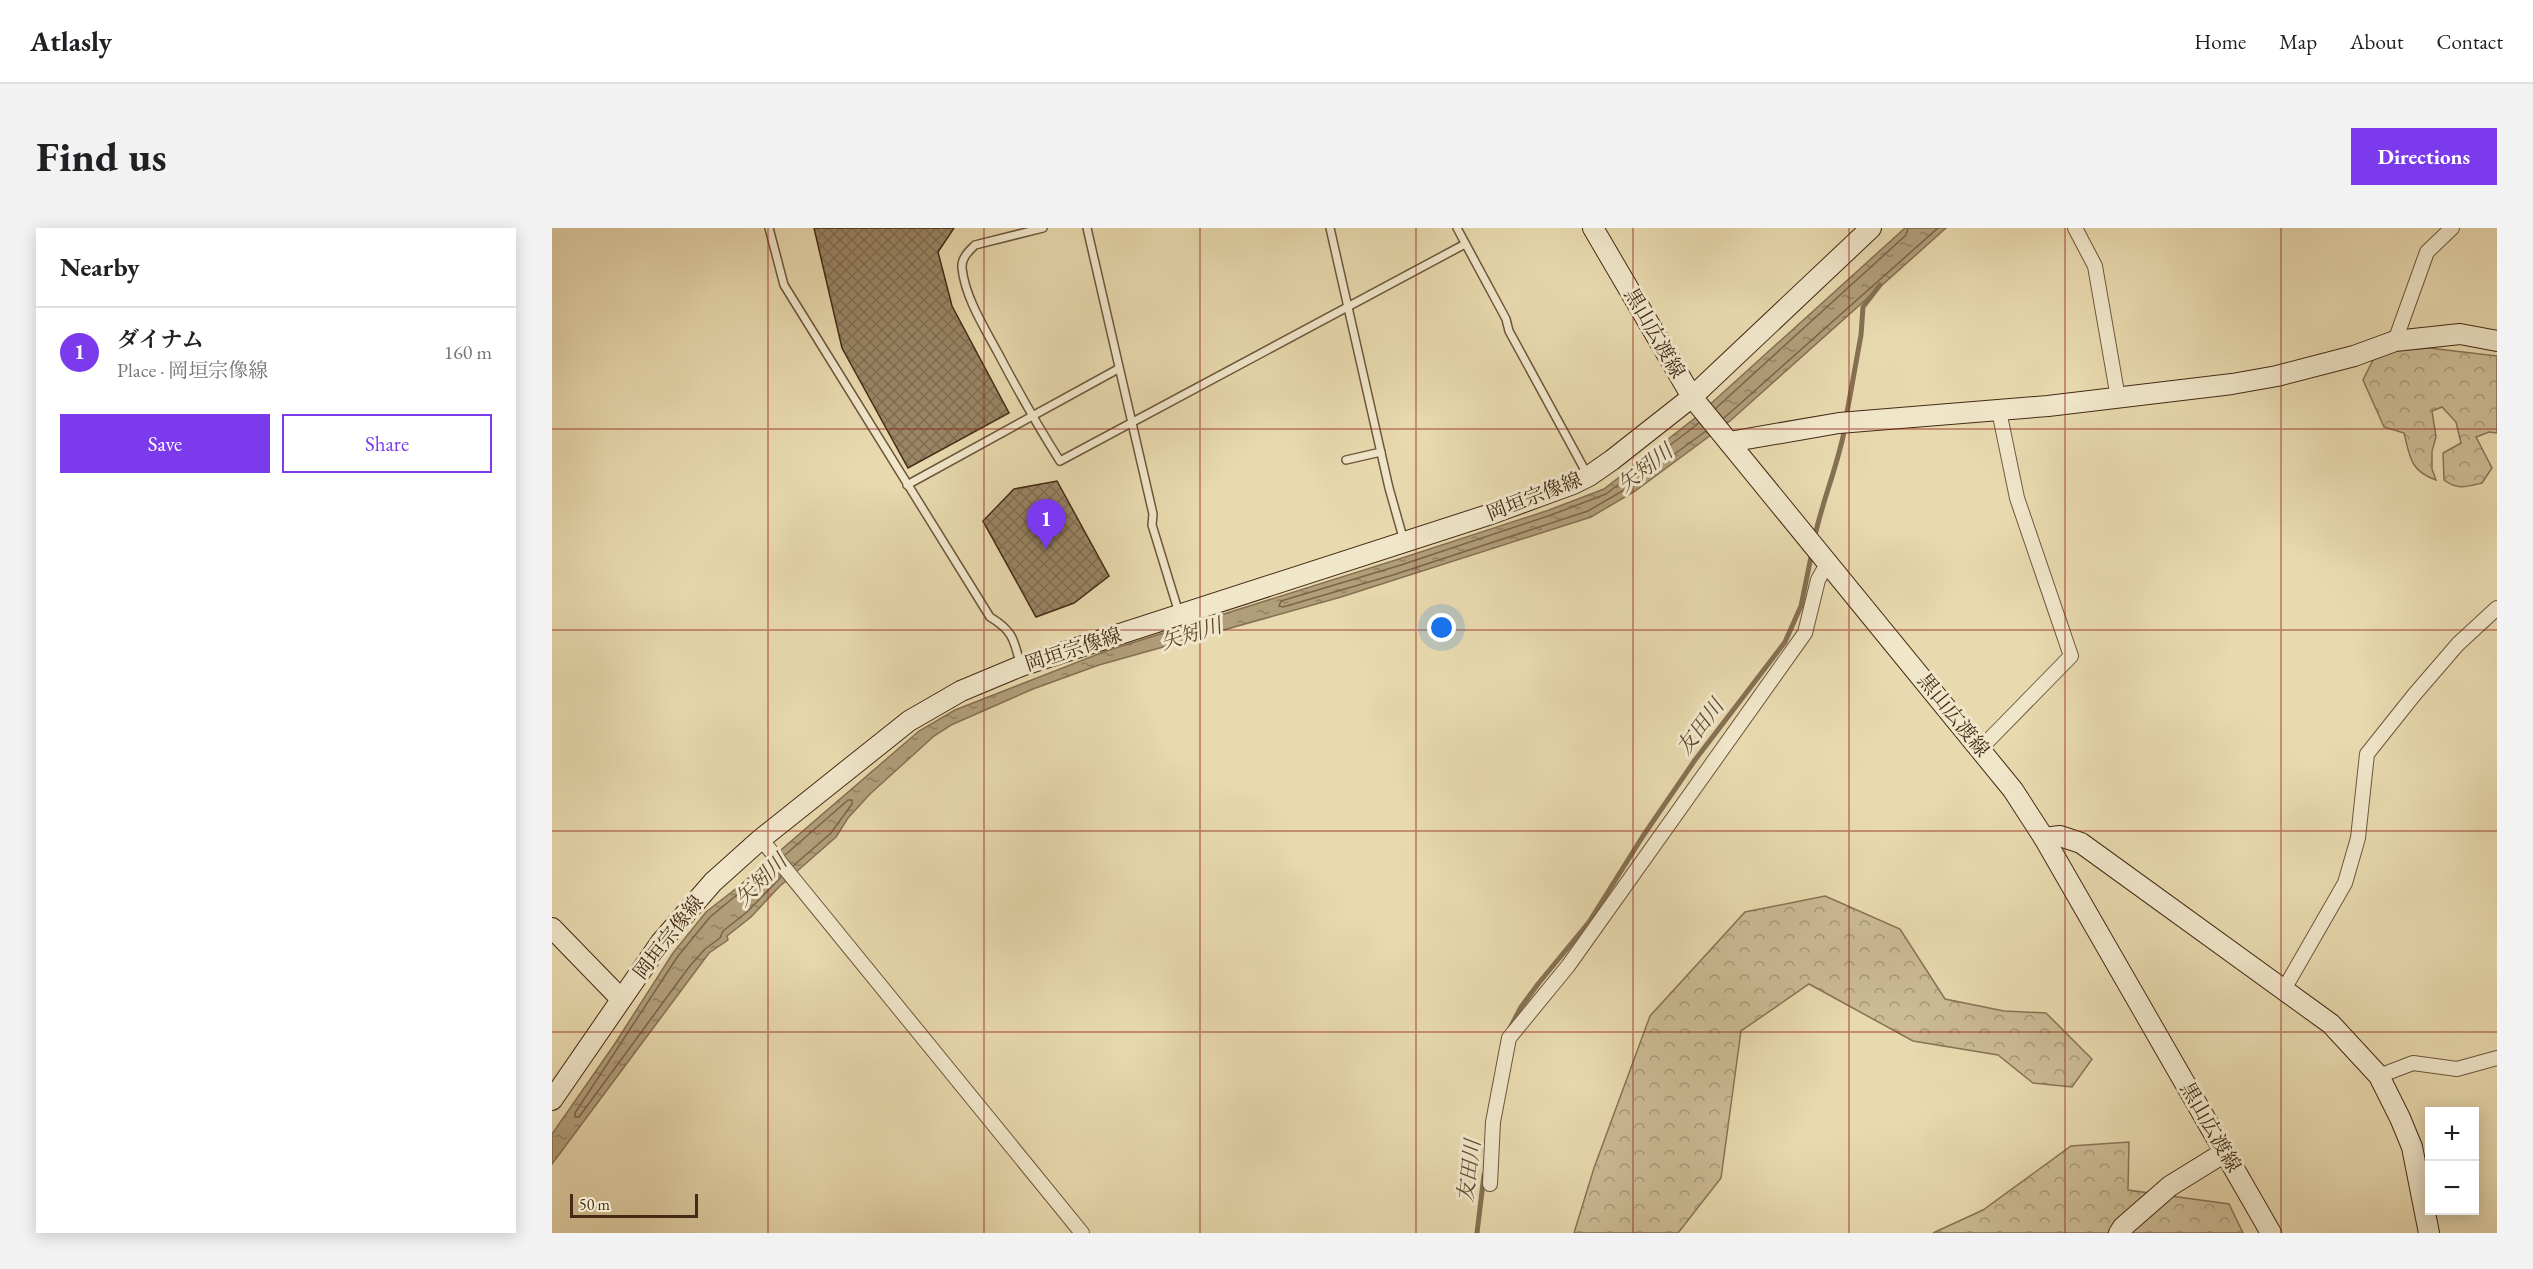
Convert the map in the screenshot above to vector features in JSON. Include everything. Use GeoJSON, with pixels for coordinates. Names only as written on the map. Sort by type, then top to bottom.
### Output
{"type":"FeatureCollection","features":[{"type":"Feature","properties":{"kind":"main road","name":"黒山広渡線"},"geometry":{"type":"LineString","coordinates":[[1593,228],[1692,397],[2013,790],[2044,838],[2271,1233]]}},
{"type":"Feature","properties":{"kind":"main road","name":"岡垣宗像線"},"geometry":{"type":"LineString","coordinates":[[552,1100],[621,999],[688,908],[712,882],[761,839],[909,721],[961,691],[1021,666],[1491,514],[1573,484],[1612,460],[1692,397],[1871,228]]}},
{"type":"Feature","properties":{"kind":"main road"},"geometry":{"type":"LineString","coordinates":[[1729,442],[1865,420],[1999,411],[2232,384],[2277,376],[2354,356],[2395,341],[2460,334],[2497,341]]}},
{"type":"Feature","properties":{"kind":"main road"},"geometry":{"type":"LineString","coordinates":[[2044,838],[2060,836],[2081,843],[2331,1024],[2379,1076],[2412,1147],[2429,1233]]}},
{"type":"Feature","properties":{"kind":"main road"},"geometry":{"type":"LineString","coordinates":[[552,928],[621,999]]}},
{"type":"Feature","properties":{"kind":"main road"},"geometry":{"type":"LineString","coordinates":[[2119,1233],[2170,1186],[2225,1152]]}},
{"type":"Feature","properties":{"kind":"street"},"geometry":{"type":"LineString","coordinates":[[2075,228],[2095,266],[2118,398]]}},
{"type":"Feature","properties":{"kind":"street"},"geometry":{"type":"LineString","coordinates":[[2395,341],[2427,252],[2452,228]]}},
{"type":"Feature","properties":{"kind":"street"},"geometry":{"type":"LineString","coordinates":[[1981,748],[2071,656],[2017,498],[1999,411]]}},
{"type":"Feature","properties":{"kind":"street"},"geometry":{"type":"LineString","coordinates":[[1490,1184],[1493,1122],[1509,1038],[1568,966],[1805,633],[1818,580],[1828,562]]}},
{"type":"Feature","properties":{"kind":"street"},"geometry":{"type":"LineString","coordinates":[[2283,991],[2345,882],[2358,838],[2367,754],[2414,694],[2458,644],[2497,608]]}},
{"type":"Feature","properties":{"kind":"street"},"geometry":{"type":"LineString","coordinates":[[761,839],[1082,1233]]}},
{"type":"Feature","properties":{"kind":"street"},"geometry":{"type":"LineString","coordinates":[[2379,1076],[2413,1063],[2457,1070],[2497,1058]]}},
{"type":"Feature","properties":{"kind":"lane"},"geometry":{"type":"LineString","coordinates":[[769,228],[784,285],[990,616],[1002,624],[1014,638],[1021,666]]}},
{"type":"Feature","properties":{"kind":"lane"},"geometry":{"type":"LineString","coordinates":[[1043,228],[975,245],[968,252],[962,266],[969,293],[981,322],[1032,417],[1060,460],[1465,244]]}},
{"type":"Feature","properties":{"kind":"lane"},"geometry":{"type":"LineString","coordinates":[[1087,228],[1118,369],[1154,514],[1152,525],[1179,615]]}},
{"type":"Feature","properties":{"kind":"lane"},"geometry":{"type":"LineString","coordinates":[[1330,228],[1381,452],[1404,541]]}},
{"type":"Feature","properties":{"kind":"lane"},"geometry":{"type":"LineString","coordinates":[[1457,228],[1506,319],[1509,331],[1588,476]]}},
{"type":"Feature","properties":{"kind":"lane"},"geometry":{"type":"LineString","coordinates":[[907,485],[1118,369]]}},
{"type":"Feature","properties":{"kind":"lane"},"geometry":{"type":"LineString","coordinates":[[1346,460],[1381,452]]}},
{"type":"Feature","properties":{"kind":"green space"},"geometry":{"type":"Polygon","coordinates":[[[2429,348],[2497,356],[2497,433],[2489,432],[2476,437],[2492,468],[2482,483],[2462,487],[2444,480],[2443,453],[2461,443],[2456,422],[2442,407],[2432,411],[2436,437],[2432,451],[2432,469],[2436,480],[2416,468],[2412,462],[2404,433],[2384,427],[2363,380],[2373,360],[2391,351],[2429,348]]]}},
{"type":"Feature","properties":{"kind":"green space"},"geometry":{"type":"Polygon","coordinates":[[[1825,896],[1900,929],[1945,999],[2004,1011],[2046,1013],[2092,1059],[2072,1087],[2033,1083],[1998,1055],[1913,1041],[1809,984],[1741,1031],[1721,1178],[1678,1233],[1574,1233],[1594,1168],[1650,1016],[1745,912],[1825,896]]]}},
{"type":"Feature","properties":{"kind":"green space"},"geometry":{"type":"Polygon","coordinates":[[[2129,1142],[2128,1190],[2229,1204],[2243,1233],[1933,1233],[1983,1210],[2071,1146],[2129,1142]]]}},
{"type":"Feature","properties":{"kind":"water","name":"矢矧川"},"geometry":{"type":"Polygon","coordinates":[[[1905,228],[1946,228],[1730,421],[1635,491],[1591,517],[1341,597],[1099,665],[1033,689],[951,725],[934,736],[870,794],[848,818],[836,837],[779,887],[751,917],[727,936],[728,940],[709,953],[552,1164],[552,1134],[614,1045],[673,953],[706,912],[919,731],[955,710],[1106,651],[1399,559],[1549,510],[1604,489],[1695,418],[1905,228]]]}},
{"type":"Feature","properties":{"kind":"building"},"geometry":{"type":"Polygon","coordinates":[[[814,228],[954,228],[938,252],[952,306],[1009,413],[908,468],[842,348],[814,228]]]}},
{"type":"Feature","properties":{"kind":"building"},"geometry":{"type":"Polygon","coordinates":[[[1057,481],[1109,576],[1074,603],[1036,617],[983,521],[1014,489],[1057,481]]]}},
{"type":"Feature","properties":{"kind":"waterway","name":"友田川"},"geometry":{"type":"LineString","coordinates":[[1846,418],[1861,335],[1863,307],[1880,285]]}},
{"type":"Feature","properties":{"kind":"waterway","name":"友田川"},"geometry":{"type":"LineString","coordinates":[[1814,540],[1845,427]]}},
{"type":"Feature","properties":{"kind":"waterway","name":"友田川"},"geometry":{"type":"LineString","coordinates":[[1510,1028],[1521,1007],[1538,984],[1589,922],[1643,836],[1695,760],[1785,642],[1801,606],[1812,552]]}},
{"type":"Feature","properties":{"kind":"waterway","name":"友田川"},"geometry":{"type":"LineString","coordinates":[[1477,1233],[1484,1175]]}},
{"type":"Feature","properties":{"kind":"place","name":"ダイナム"},"geometry":{"type":"Point","coordinates":[1046,549]}}]}
